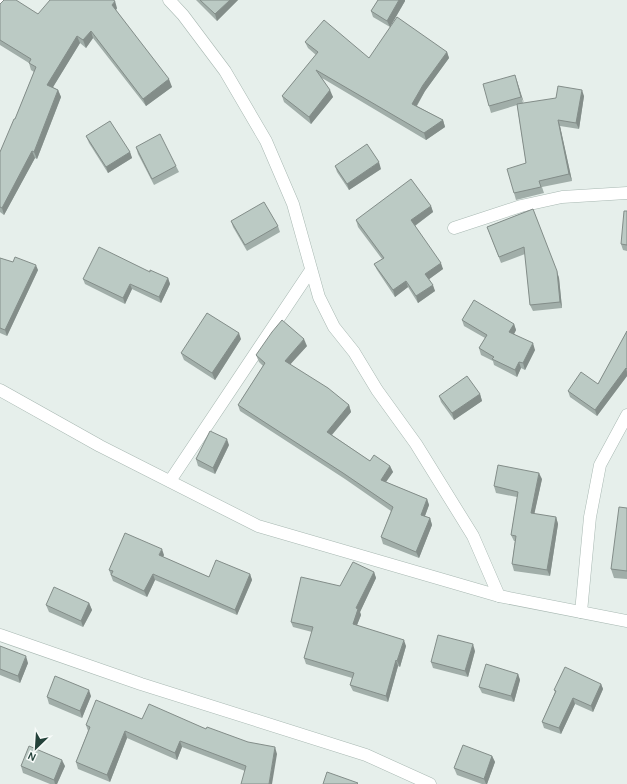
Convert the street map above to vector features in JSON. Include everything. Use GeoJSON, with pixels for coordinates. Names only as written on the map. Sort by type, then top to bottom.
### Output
{"type":"FeatureCollection","features":[{"type":"Feature","properties":{"kind":"street"},"geometry":{"type":"LineString","coordinates":[[0,4],[2,0]]}},
{"type":"Feature","properties":{"kind":"street"},"geometry":{"type":"LineString","coordinates":[[169,0],[183,15],[225,71],[266,141],[293,204],[319,297],[334,327],[354,352],[377,390],[416,444],[473,536],[499,596]]}},
{"type":"Feature","properties":{"kind":"street"},"geometry":{"type":"LineString","coordinates":[[454,228],[522,206],[562,197],[627,193]]}},
{"type":"Feature","properties":{"kind":"street"},"geometry":{"type":"LineString","coordinates":[[170,481],[311,270]]}},
{"type":"Feature","properties":{"kind":"street"},"geometry":{"type":"LineString","coordinates":[[0,390],[100,446],[258,526],[499,596],[627,621]]}},
{"type":"Feature","properties":{"kind":"street"},"geometry":{"type":"LineString","coordinates":[[581,612],[590,517],[600,465],[627,415]]}},
{"type":"Feature","properties":{"kind":"street"},"geometry":{"type":"LineString","coordinates":[[0,636],[141,684],[366,755],[430,784]]}},
{"type":"Feature","properties":{"kind":"building"},"geometry":{"type":"Polygon","coordinates":[[[4,0],[16,0],[38,14],[50,0],[113,0],[115,1],[112,5],[169,79],[143,99],[91,31],[83,40],[77,36],[47,85],[58,90],[34,152],[32,151],[2,208],[0,207],[0,152],[36,67],[29,63],[31,59],[0,40],[0,4],[4,0]]]}},
{"type":"Feature","properties":{"kind":"building"},"geometry":{"type":"Polygon","coordinates":[[[200,0],[230,0],[215,14],[200,0]]]}},
{"type":"Feature","properties":{"kind":"building"},"geometry":{"type":"Polygon","coordinates":[[[378,0],[399,0],[387,21],[371,11],[378,0]]]}},
{"type":"Feature","properties":{"kind":"building"},"geometry":{"type":"Polygon","coordinates":[[[397,17],[447,52],[423,85],[412,104],[443,120],[424,133],[316,70],[330,90],[309,117],[282,96],[318,52],[305,42],[324,20],[369,58],[397,17]]]}},
{"type":"Feature","properties":{"kind":"building"},"geometry":{"type":"Polygon","coordinates":[[[515,75],[521,97],[489,106],[483,84],[515,75]]]}},
{"type":"Feature","properties":{"kind":"building"},"geometry":{"type":"Polygon","coordinates":[[[558,86],[582,90],[576,123],[558,120],[569,174],[539,181],[541,187],[514,193],[507,169],[526,163],[517,104],[556,98],[558,86]]]}},
{"type":"Feature","properties":{"kind":"building"},"geometry":{"type":"Polygon","coordinates":[[[110,121],[130,152],[106,167],[86,136],[110,121]]]}},
{"type":"Feature","properties":{"kind":"building"},"geometry":{"type":"Polygon","coordinates":[[[160,134],[176,166],[152,179],[136,147],[160,134]]]}},
{"type":"Feature","properties":{"kind":"building"},"geometry":{"type":"Polygon","coordinates":[[[367,144],[379,162],[347,184],[335,166],[367,144]]]}},
{"type":"Feature","properties":{"kind":"building"},"geometry":{"type":"Polygon","coordinates":[[[411,179],[431,206],[411,220],[441,263],[425,274],[433,285],[416,296],[406,281],[393,290],[374,264],[384,258],[356,220],[411,179]]]}},
{"type":"Feature","properties":{"kind":"building"},"geometry":{"type":"Polygon","coordinates":[[[264,202],[278,226],[245,245],[231,221],[264,202]]]}},
{"type":"Feature","properties":{"kind":"building"},"geometry":{"type":"Polygon","coordinates":[[[533,209],[557,271],[560,302],[530,305],[524,247],[499,257],[487,227],[533,209]]]}},
{"type":"Feature","properties":{"kind":"building"},"geometry":{"type":"Polygon","coordinates":[[[624,211],[627,211],[627,245],[621,244],[624,211]]]}},
{"type":"Feature","properties":{"kind":"building"},"geometry":{"type":"Polygon","coordinates":[[[99,247],[150,272],[150,270],[168,278],[159,297],[130,284],[123,298],[83,279],[99,247]]]}},
{"type":"Feature","properties":{"kind":"building"},"geometry":{"type":"Polygon","coordinates":[[[15,257],[36,265],[5,330],[0,328],[0,258],[13,262],[15,257]]]}},
{"type":"Feature","properties":{"kind":"building"},"geometry":{"type":"Polygon","coordinates":[[[474,300],[514,324],[509,332],[533,343],[523,363],[519,362],[515,370],[492,359],[494,357],[479,348],[487,335],[462,320],[474,300]]]}},
{"type":"Feature","properties":{"kind":"building"},"geometry":{"type":"Polygon","coordinates":[[[207,313],[239,333],[212,373],[181,353],[207,313]]]}},
{"type":"Feature","properties":{"kind":"building"},"geometry":{"type":"Polygon","coordinates":[[[282,320],[304,339],[285,361],[328,388],[349,405],[327,432],[370,461],[374,455],[390,466],[381,480],[427,499],[421,515],[430,518],[416,552],[381,537],[393,507],[238,405],[265,363],[256,355],[282,320]]]}},
{"type":"Feature","properties":{"kind":"building"},"geometry":{"type":"Polygon","coordinates":[[[627,331],[627,369],[626,368],[595,410],[568,391],[581,372],[598,384],[627,331]]]}},
{"type":"Feature","properties":{"kind":"building"},"geometry":{"type":"Polygon","coordinates":[[[467,376],[480,394],[452,413],[439,396],[467,376]]]}},
{"type":"Feature","properties":{"kind":"building"},"geometry":{"type":"Polygon","coordinates":[[[210,431],[227,439],[213,468],[196,459],[210,431]]]}},
{"type":"Feature","properties":{"kind":"building"},"geometry":{"type":"Polygon","coordinates":[[[498,465],[539,473],[531,513],[556,517],[547,570],[512,564],[516,536],[511,535],[518,492],[494,486],[498,465]]]}},
{"type":"Feature","properties":{"kind":"building"},"geometry":{"type":"Polygon","coordinates":[[[619,507],[627,508],[627,571],[611,569],[619,507]]]}},
{"type":"Feature","properties":{"kind":"building"},"geometry":{"type":"Polygon","coordinates":[[[125,533],[162,549],[159,555],[209,577],[216,560],[250,574],[235,610],[153,574],[144,591],[111,575],[113,571],[109,570],[125,533]]]}},
{"type":"Feature","properties":{"kind":"building"},"geometry":{"type":"Polygon","coordinates":[[[353,562],[374,572],[356,608],[358,609],[353,624],[404,640],[397,661],[396,660],[386,696],[350,685],[354,673],[304,658],[313,627],[291,622],[301,577],[340,586],[353,562]]]}},
{"type":"Feature","properties":{"kind":"building"},"geometry":{"type":"Polygon","coordinates":[[[54,587],[89,603],[81,621],[46,605],[54,587]]]}},
{"type":"Feature","properties":{"kind":"building"},"geometry":{"type":"Polygon","coordinates":[[[438,635],[473,644],[465,671],[431,662],[438,635]]]}},
{"type":"Feature","properties":{"kind":"building"},"geometry":{"type":"Polygon","coordinates":[[[0,646],[26,656],[18,676],[0,669],[0,646]]]}},
{"type":"Feature","properties":{"kind":"building"},"geometry":{"type":"Polygon","coordinates":[[[486,664],[518,674],[511,696],[479,687],[486,664]]]}},
{"type":"Feature","properties":{"kind":"building"},"geometry":{"type":"Polygon","coordinates":[[[565,667],[601,684],[591,706],[573,698],[559,728],[542,722],[556,691],[554,690],[565,667]]]}},
{"type":"Feature","properties":{"kind":"building"},"geometry":{"type":"Polygon","coordinates":[[[55,676],[89,690],[80,711],[47,697],[55,676]]]}},
{"type":"Feature","properties":{"kind":"building"},"geometry":{"type":"Polygon","coordinates":[[[96,700],[142,719],[149,704],[206,729],[207,727],[248,742],[275,747],[269,784],[241,784],[246,766],[180,741],[175,753],[125,731],[107,775],[76,762],[90,727],[86,725],[96,700]]]}},
{"type":"Feature","properties":{"kind":"building"},"geometry":{"type":"Polygon","coordinates":[[[463,745],[492,756],[484,779],[454,768],[463,745]]]}},
{"type":"Feature","properties":{"kind":"building"},"geometry":{"type":"Polygon","coordinates":[[[29,746],[62,760],[54,780],[21,766],[29,746]]]}},
{"type":"Feature","properties":{"kind":"building"},"geometry":{"type":"Polygon","coordinates":[[[327,772],[358,783],[323,784],[327,772]]]}}]}
